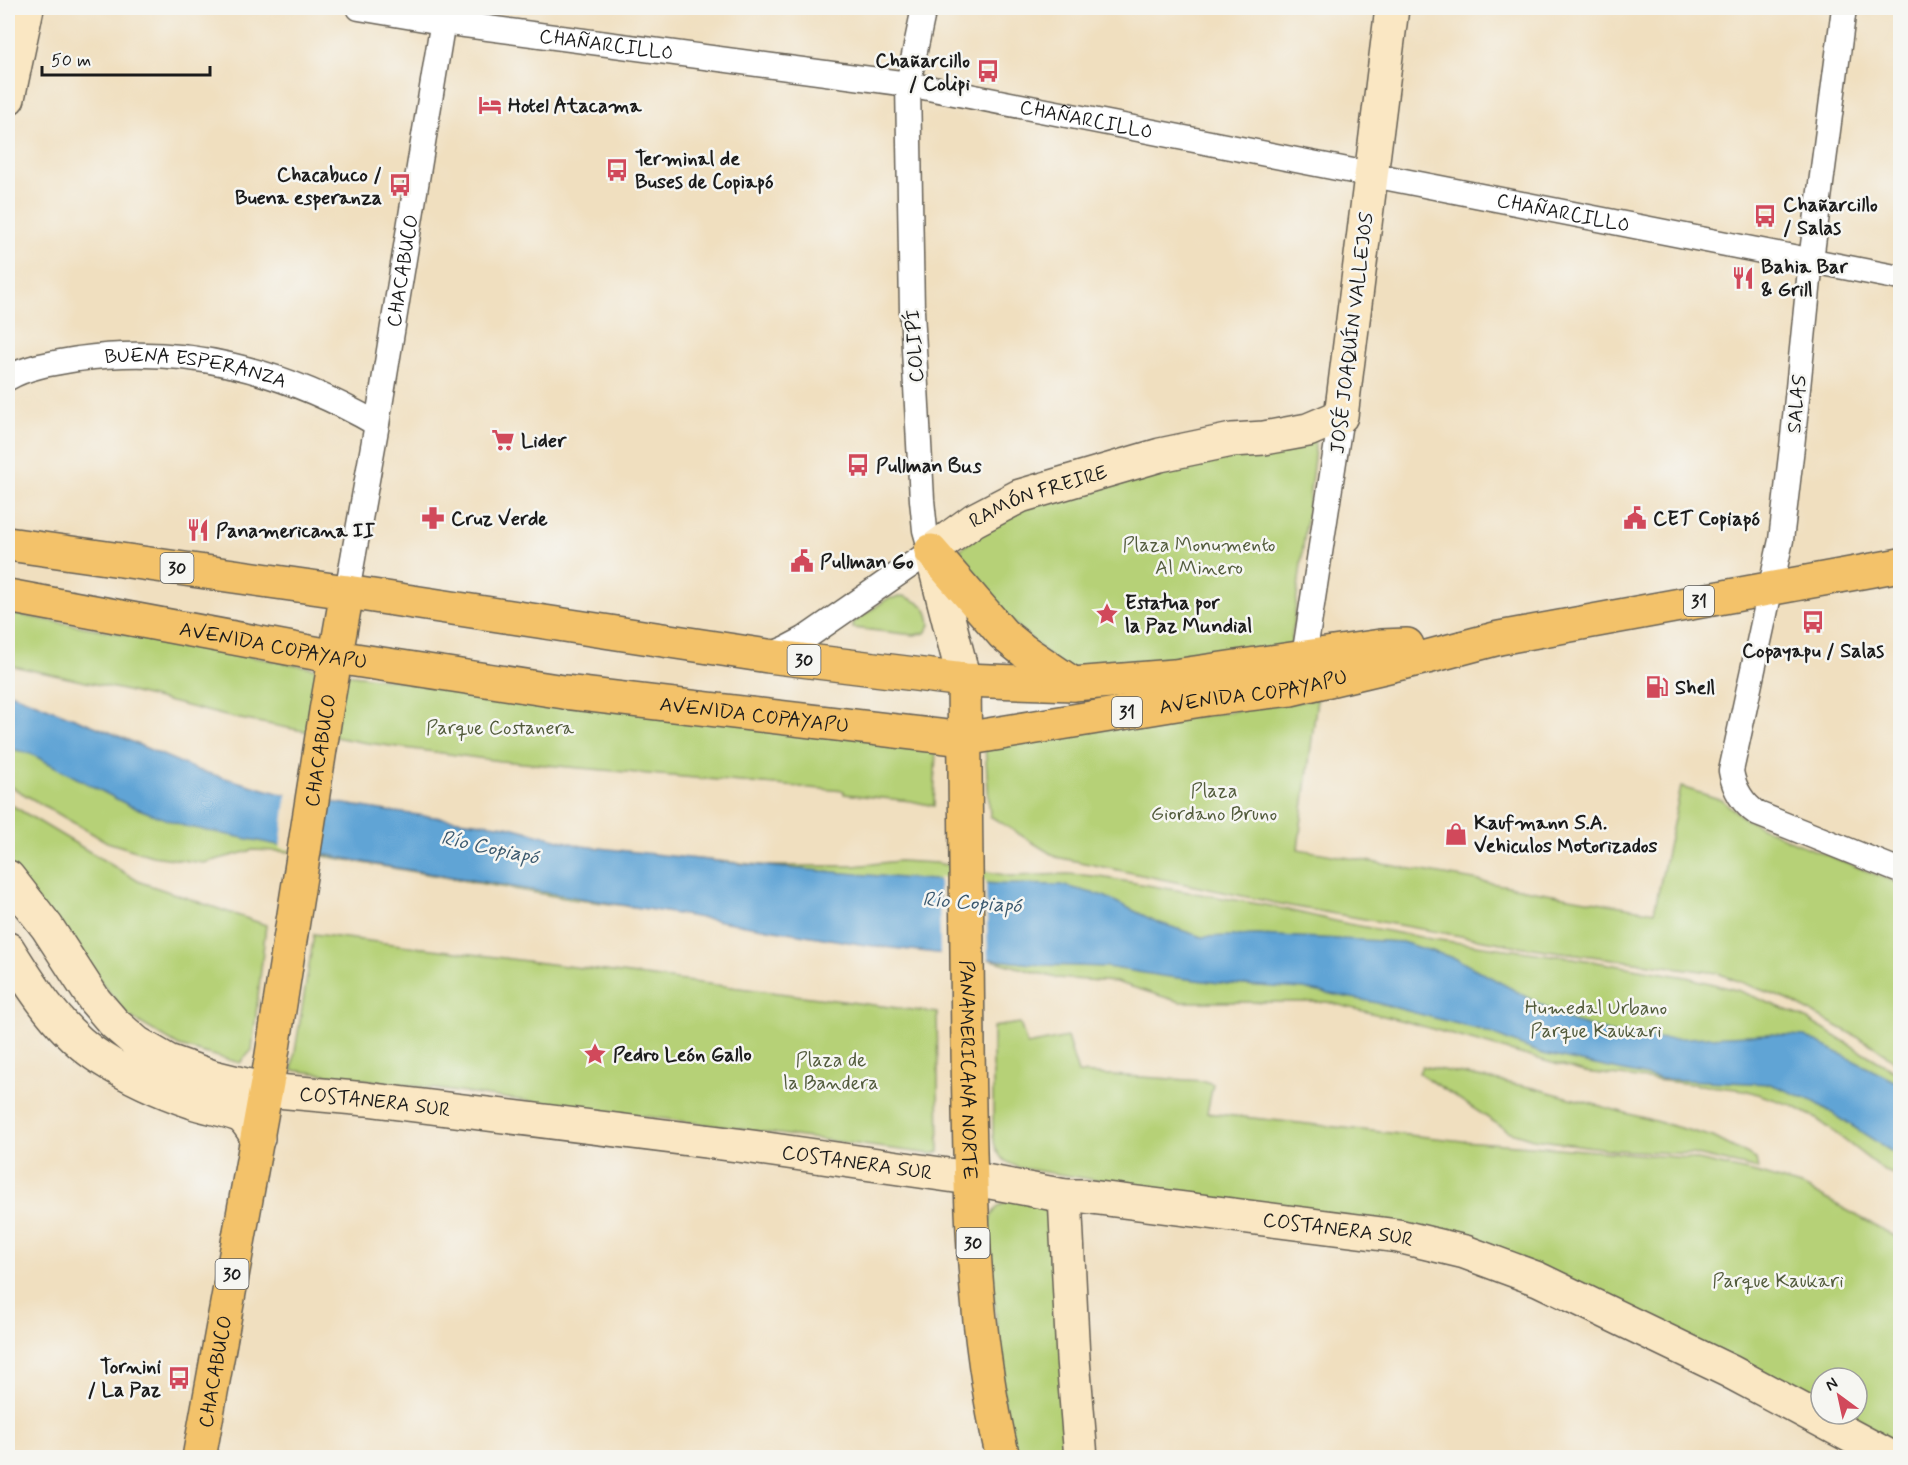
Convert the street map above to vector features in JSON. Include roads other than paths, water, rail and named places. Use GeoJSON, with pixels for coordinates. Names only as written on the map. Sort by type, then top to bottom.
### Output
{"type":"FeatureCollection","features":[{"type":"Feature","properties":{"kind":"highway","name":"AVENIDA COPAYAPU"},"geometry":{"type":"LineString","coordinates":[[9,542],[768,656],[963,680],[1073,684],[1174,676],[1380,646],[1499,638]]}},
{"type":"Feature","properties":{"kind":"highway"},"geometry":{"type":"LineString","coordinates":[[931,551],[1003,634],[1073,684]]}},
{"type":"Feature","properties":{"kind":"highway","name":"AVENIDA COPAYAPU"},"geometry":{"type":"LineString","coordinates":[[8,596],[336,657],[564,692],[964,739],[1207,699],[1291,689],[1499,638],[1900,566]]}},
{"type":"Feature","properties":{"kind":"highway","name":"CHACABUCO"},"geometry":{"type":"LineString","coordinates":[[199,1458],[258,1138],[347,592]]}},
{"type":"Feature","properties":{"kind":"highway","name":"PANAMERICANA NORTE"},"geometry":{"type":"LineString","coordinates":[[963,680],[969,1179],[980,1325],[992,1413],[1003,1458]]}},
{"type":"Feature","properties":{"kind":"street"},"geometry":{"type":"LineString","coordinates":[[8,99],[27,8]]}},
{"type":"Feature","properties":{"kind":"street","name":"CHAÑARCILLO"},"geometry":{"type":"LineString","coordinates":[[359,8],[443,15],[908,84],[1900,278]]}},
{"type":"Feature","properties":{"kind":"street","name":"COLIPÍ"},"geometry":{"type":"LineString","coordinates":[[924,8],[908,84],[912,311],[922,500],[925,530],[963,680]]}},
{"type":"Feature","properties":{"kind":"street","name":"JOSÉ JOAQUÍN VALLEJOS"},"geometry":{"type":"LineString","coordinates":[[1304,657],[1341,416],[1392,8]]}},
{"type":"Feature","properties":{"kind":"street","name":"SALAS"},"geometry":{"type":"LineString","coordinates":[[1844,8],[1810,260],[1781,540],[1731,771],[1739,795],[1758,814],[1900,871]]}},
{"type":"Feature","properties":{"kind":"street","name":"CHACABUCO"},"geometry":{"type":"LineString","coordinates":[[347,592],[377,424],[443,15]]}},
{"type":"Feature","properties":{"kind":"street","name":"CHAÑARCILLO"},"geometry":{"type":"LineString","coordinates":[[1810,260],[1900,270]]}},
{"type":"Feature","properties":{"kind":"street","name":"BUENA ESPERANZA"},"geometry":{"type":"LineString","coordinates":[[8,378],[21,370],[97,357],[145,355],[208,360],[261,373],[313,390],[377,424]]}},
{"type":"Feature","properties":{"kind":"street","name":"RAMÓN FREIRE"},"geometry":{"type":"LineString","coordinates":[[768,656],[804,639],[974,520],[1020,496],[1160,455],[1232,440],[1264,438],[1308,430],[1341,416]]}},
{"type":"Feature","properties":{"kind":"street","name":"COSTANERA SUR"},"geometry":{"type":"LineString","coordinates":[[8,876],[47,927],[95,1001],[114,1023],[137,1043],[168,1061],[213,1077],[266,1090],[366,1099],[685,1139],[969,1179],[1065,1196],[1083,1196],[1398,1236],[1465,1252],[1538,1279],[1729,1371],[1892,1458]]}},
{"type":"Feature","properties":{"kind":"street"},"geometry":{"type":"LineString","coordinates":[[8,949],[50,1011],[74,1038],[100,1058],[140,1081],[165,1092],[241,1117],[258,1138]]}},
{"type":"Feature","properties":{"kind":"street"},"geometry":{"type":"LineString","coordinates":[[1065,1196],[1073,1359],[1081,1458]]}},
{"type":"Feature","properties":{"kind":"water","name":"Humedal Urbano Parque Kaukari"},"geometry":{"type":"Polygon","coordinates":[[[8,692],[197,770],[278,793],[387,811],[507,826],[582,846],[743,864],[902,878],[1061,885],[1104,896],[1157,922],[1202,937],[1257,935],[1402,942],[1457,959],[1573,1022],[1614,1034],[1667,1039],[1769,1034],[1805,1036],[1900,1084],[1900,1157],[1815,1102],[1770,1084],[1662,1079],[1543,1054],[1481,1030],[1373,1002],[1303,989],[1228,984],[1107,967],[1041,965],[866,945],[373,864],[184,826],[128,805],[31,754],[8,748],[8,692]]]}},
{"type":"Feature","properties":{"kind":"place","name":"Chañarcillo / Colipi"},"geometry":{"type":"Point","coordinates":[988,71]}},
{"type":"Feature","properties":{"kind":"place","name":"Hotel Atacama"},"geometry":{"type":"Point","coordinates":[490,105]}},
{"type":"Feature","properties":{"kind":"place","name":"Terminal de Buses de Copiapó"},"geometry":{"type":"Point","coordinates":[617,170]}},
{"type":"Feature","properties":{"kind":"place","name":"Chacabuco / Buena esperanza"},"geometry":{"type":"Point","coordinates":[400,185]}},
{"type":"Feature","properties":{"kind":"place","name":"Chañarcillo / Salas"},"geometry":{"type":"Point","coordinates":[1765,216]}},
{"type":"Feature","properties":{"kind":"place","name":"Bahia Bar & Grill"},"geometry":{"type":"Point","coordinates":[1743,278]}},
{"type":"Feature","properties":{"kind":"place","name":"Lider"},"geometry":{"type":"Point","coordinates":[503,440]}},
{"type":"Feature","properties":{"kind":"place","name":"Pullman Bus"},"geometry":{"type":"Point","coordinates":[858,465]}},
{"type":"Feature","properties":{"kind":"place","name":"Cruz Verde"},"geometry":{"type":"Point","coordinates":[433,518]}},
{"type":"Feature","properties":{"kind":"place","name":"CET Copiapó"},"geometry":{"type":"Point","coordinates":[1635,518]}},
{"type":"Feature","properties":{"kind":"place","name":"Panamericana II"},"geometry":{"type":"Point","coordinates":[198,530]}},
{"type":"Feature","properties":{"kind":"place","name":"Pullman Go"},"geometry":{"type":"Point","coordinates":[802,561]}},
{"type":"Feature","properties":{"kind":"place","name":"Estatua por la Paz Mundial"},"geometry":{"type":"Point","coordinates":[1107,614]}},
{"type":"Feature","properties":{"kind":"place","name":"Copayapu / Salas"},"geometry":{"type":"Point","coordinates":[1813,622]}},
{"type":"Feature","properties":{"kind":"place","name":"Shell"},"geometry":{"type":"Point","coordinates":[1657,687]}},
{"type":"Feature","properties":{"kind":"place","name":"Kaufmann S.A. Vehiculos Motorizados"},"geometry":{"type":"Point","coordinates":[1456,834]}},
{"type":"Feature","properties":{"kind":"place","name":"Pedro León Gallo"},"geometry":{"type":"Point","coordinates":[595,1054]}},
{"type":"Feature","properties":{"kind":"place","name":"Tornini / La Paz"},"geometry":{"type":"Point","coordinates":[179,1378]}},
{"type":"Feature","properties":{"kind":"park label","name":"Plaza Monumento Al Minero"},"geometry":{"type":"Point","coordinates":[1199,556]}},
{"type":"Feature","properties":{"kind":"park label","name":"Parque Costanera"},"geometry":{"type":"Point","coordinates":[500,727]}},
{"type":"Feature","properties":{"kind":"park label","name":"Plaza Giordano Bruno"},"geometry":{"type":"Point","coordinates":[1214,802]}},
{"type":"Feature","properties":{"kind":"park label","name":"Plaza de la Bandera"},"geometry":{"type":"Point","coordinates":[831,1070]}},
{"type":"Feature","properties":{"kind":"park label","name":"Parque Kaukari"},"geometry":{"type":"Point","coordinates":[1778,1280]}},
{"type":"Feature","properties":{"kind":"water label","name":"Río Copiapó"},"geometry":{"type":"Point","coordinates":[490,847]}},
{"type":"Feature","properties":{"kind":"water label","name":"Río Copiapó"},"geometry":{"type":"Point","coordinates":[972,902]}}]}
